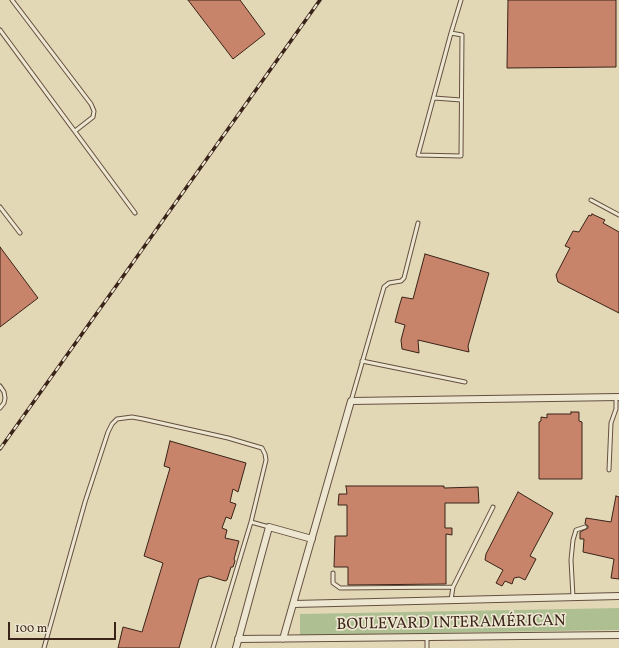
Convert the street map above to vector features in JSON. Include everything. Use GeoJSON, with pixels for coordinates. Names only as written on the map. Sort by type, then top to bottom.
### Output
{"type":"FeatureCollection","features":[{"type":"Feature","properties":{"kind":"street"},"geometry":{"type":"LineString","coordinates":[[283,639],[351,400],[618,397]]}},
{"type":"Feature","properties":{"kind":"street"},"geometry":{"type":"LineString","coordinates":[[236,648],[269,527],[312,539]]}},
{"type":"Feature","properties":{"kind":"street","name":"BOULEVARD INTERAMÉRICAN"},"geometry":{"type":"LineString","coordinates":[[294,604],[619,596]]}},
{"type":"Feature","properties":{"kind":"street","name":"BOULEVARD INTERAMÉRICAN"},"geometry":{"type":"LineString","coordinates":[[238,639],[619,635]]}},
{"type":"Feature","properties":{"kind":"lane"},"geometry":{"type":"LineString","coordinates":[[12,0],[91,104],[94,111],[93,116],[75,131]]}},
{"type":"Feature","properties":{"kind":"lane"},"geometry":{"type":"LineString","coordinates":[[451,33],[462,35],[462,156],[418,155],[451,33],[461,0]]}},
{"type":"Feature","properties":{"kind":"lane"},"geometry":{"type":"LineString","coordinates":[[0,30],[135,213]]}},
{"type":"Feature","properties":{"kind":"lane"},"geometry":{"type":"LineString","coordinates":[[434,98],[461,100]]}},
{"type":"Feature","properties":{"kind":"lane"},"geometry":{"type":"LineString","coordinates":[[591,200],[619,215]]}},
{"type":"Feature","properties":{"kind":"lane"},"geometry":{"type":"LineString","coordinates":[[0,207],[20,233]]}},
{"type":"Feature","properties":{"kind":"lane"},"geometry":{"type":"LineString","coordinates":[[351,400],[384,287],[389,283],[401,281],[404,278],[418,223]]}},
{"type":"Feature","properties":{"kind":"lane"},"geometry":{"type":"LineString","coordinates":[[362,361],[465,382]]}},
{"type":"Feature","properties":{"kind":"lane"},"geometry":{"type":"LineString","coordinates":[[0,386],[4,392],[5,398],[4,403],[0,408]]}},
{"type":"Feature","properties":{"kind":"lane"},"geometry":{"type":"LineString","coordinates":[[609,470],[611,423],[618,397]]}},
{"type":"Feature","properties":{"kind":"lane"},"geometry":{"type":"LineString","coordinates":[[44,648],[90,488],[108,432],[112,424],[117,419],[132,417],[228,438],[262,448],[265,454],[266,460],[251,522],[213,648]]}},
{"type":"Feature","properties":{"kind":"lane"},"geometry":{"type":"LineString","coordinates":[[451,600],[453,587],[494,507]]}},
{"type":"Feature","properties":{"kind":"lane"},"geometry":{"type":"LineString","coordinates":[[251,522],[269,527]]}},
{"type":"Feature","properties":{"kind":"lane"},"geometry":{"type":"LineString","coordinates":[[573,597],[571,560],[573,540],[576,530],[585,527]]}},
{"type":"Feature","properties":{"kind":"lane"},"geometry":{"type":"LineString","coordinates":[[332,573],[333,582],[340,588],[453,587]]}},
{"type":"Feature","properties":{"kind":"lane"},"geometry":{"type":"LineString","coordinates":[[427,637],[427,648]]}},
{"type":"Feature","properties":{"kind":"green space"},"geometry":{"type":"Polygon","coordinates":[[[619,608],[619,630],[300,635],[300,614],[619,608]]]}},
{"type":"Feature","properties":{"kind":"building"},"geometry":{"type":"Polygon","coordinates":[[[188,0],[240,0],[265,34],[233,59],[188,0]]]}},
{"type":"Feature","properties":{"kind":"building"},"geometry":{"type":"Polygon","coordinates":[[[508,0],[616,0],[616,67],[507,68],[508,0]]]}},
{"type":"Feature","properties":{"kind":"building"},"geometry":{"type":"Polygon","coordinates":[[[592,214],[605,220],[603,223],[619,232],[619,313],[558,282],[556,275],[570,248],[565,246],[573,231],[579,232],[589,215],[591,216],[592,214]]]}},
{"type":"Feature","properties":{"kind":"building"},"geometry":{"type":"Polygon","coordinates":[[[0,247],[38,298],[0,327],[0,247]]]}},
{"type":"Feature","properties":{"kind":"building"},"geometry":{"type":"Polygon","coordinates":[[[425,254],[489,273],[468,346],[469,352],[418,340],[419,353],[402,349],[401,340],[405,325],[395,322],[402,297],[413,299],[425,254]]]}},
{"type":"Feature","properties":{"kind":"building"},"geometry":{"type":"Polygon","coordinates":[[[571,412],[579,412],[579,421],[582,422],[582,479],[539,479],[539,422],[541,421],[541,417],[547,418],[547,414],[571,414],[571,412]]]}},
{"type":"Feature","properties":{"kind":"building"},"geometry":{"type":"Polygon","coordinates":[[[170,441],[246,463],[238,492],[233,489],[230,502],[236,504],[231,519],[226,517],[222,528],[227,530],[225,538],[239,541],[234,559],[235,561],[233,567],[231,567],[227,580],[225,581],[209,576],[199,579],[179,648],[118,648],[123,627],[142,632],[163,563],[144,556],[170,468],[164,466],[170,441]]]}},
{"type":"Feature","properties":{"kind":"building"},"geometry":{"type":"Polygon","coordinates":[[[346,486],[444,486],[444,488],[478,487],[479,503],[445,503],[445,528],[452,528],[452,535],[446,534],[446,584],[348,585],[348,567],[334,567],[335,536],[347,536],[347,505],[338,505],[339,494],[347,494],[346,486]]]}},
{"type":"Feature","properties":{"kind":"building"},"geometry":{"type":"Polygon","coordinates":[[[518,492],[553,513],[530,556],[536,559],[525,580],[519,577],[514,578],[512,584],[505,581],[502,586],[496,583],[503,570],[485,560],[486,554],[518,492]]]}},
{"type":"Feature","properties":{"kind":"building"},"geometry":{"type":"Polygon","coordinates":[[[616,496],[619,497],[619,579],[611,578],[614,559],[583,552],[584,539],[580,539],[580,532],[588,528],[585,524],[586,518],[611,522],[616,496]]]}},
{"type":"Feature","properties":{"kind":"railway"},"geometry":{"type":"LineString","coordinates":[[0,449],[320,0]]}}]}
